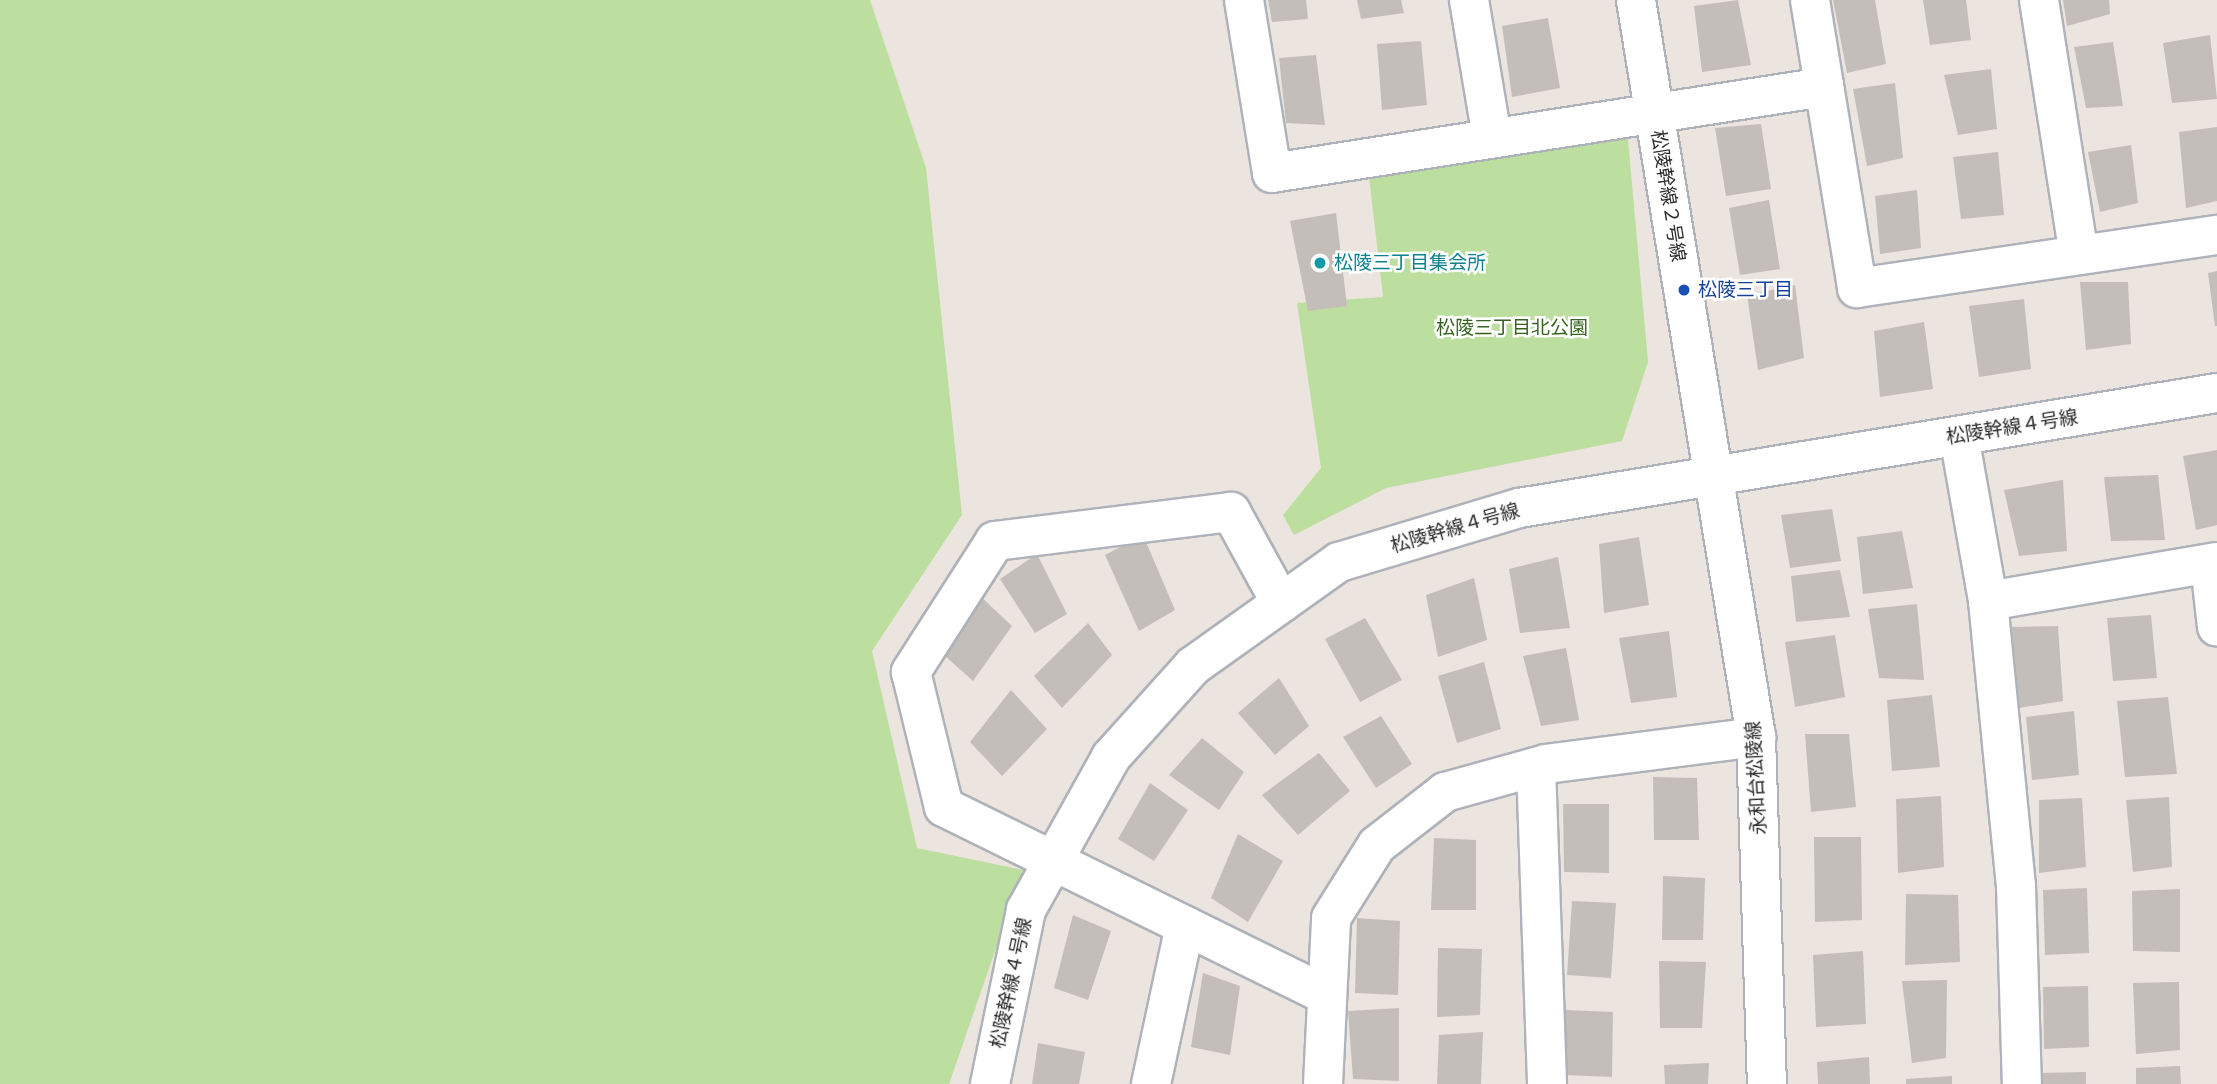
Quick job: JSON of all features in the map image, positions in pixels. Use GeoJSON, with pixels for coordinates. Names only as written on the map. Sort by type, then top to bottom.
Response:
{"type":"FeatureCollection","features":[{"type":"Feature","properties":{"kind":"street"},"geometry":{"type":"LineString","coordinates":[[1244,0],[1272,173],[1824,87]]}},
{"type":"Feature","properties":{"kind":"street"},"geometry":{"type":"LineString","coordinates":[[1469,0],[1492,138]]}},
{"type":"Feature","properties":{"kind":"street","name":"松陵幹線２号線"},"geometry":{"type":"LineString","coordinates":[[1636,0],[1714,476]]}},
{"type":"Feature","properties":{"kind":"street"},"geometry":{"type":"LineString","coordinates":[[1810,0],[1857,288],[2217,235]]}},
{"type":"Feature","properties":{"kind":"street"},"geometry":{"type":"LineString","coordinates":[[2039,0],[2079,255]]}},
{"type":"Feature","properties":{"kind":"street","name":"松陵幹線４号線"},"geometry":{"type":"LineString","coordinates":[[990,1084],[1026,910],[1111,757],[1193,666],[1339,562],[1519,508],[2217,394]]}},
{"type":"Feature","properties":{"kind":"street"},"geometry":{"type":"LineString","coordinates":[[1959,436],[1989,601],[2016,886],[2022,1084]]}},
{"type":"Feature","properties":{"kind":"street","name":"永和台松陵線"},"geometry":{"type":"LineString","coordinates":[[1714,476],[1756,737],[1767,1084]]}},
{"type":"Feature","properties":{"kind":"street"},"geometry":{"type":"LineString","coordinates":[[1281,603],[1231,512],[995,541],[911,672],[944,807],[1326,995]]}},
{"type":"Feature","properties":{"kind":"street"},"geometry":{"type":"LineString","coordinates":[[1989,601],[2214,563],[2217,627]]}},
{"type":"Feature","properties":{"kind":"street"},"geometry":{"type":"LineString","coordinates":[[1323,1084],[1331,918],[1377,845],[1445,792],[1536,767],[1756,737]]}},
{"type":"Feature","properties":{"kind":"street"},"geometry":{"type":"LineString","coordinates":[[1536,767],[1548,1084]]}},
{"type":"Feature","properties":{"kind":"street"},"geometry":{"type":"LineString","coordinates":[[1151,1084],[1185,926]]}},
{"type":"Feature","properties":{"kind":"green space"},"geometry":{"type":"Polygon","coordinates":[[[0,0],[870,0],[926,168],[962,515],[872,651],[917,848],[1023,870],[949,1084],[0,1084],[0,0]]]}},
{"type":"Feature","properties":{"kind":"green space","name":"松陵三丁目北公園"},"geometry":{"type":"Polygon","coordinates":[[[1626,117],[1648,362],[1622,441],[1386,488],[1294,535],[1283,515],[1321,468],[1297,303],[1383,297],[1367,159],[1626,117]]]}},
{"type":"Feature","properties":{"kind":"building"},"geometry":{"type":"Polygon","coordinates":[[[1268,0],[1306,0],[1308,19],[1272,22],[1268,0]]]}},
{"type":"Feature","properties":{"kind":"building"},"geometry":{"type":"Polygon","coordinates":[[[1357,0],[1401,0],[1404,13],[1361,19],[1357,0]]]}},
{"type":"Feature","properties":{"kind":"building"},"geometry":{"type":"Polygon","coordinates":[[[1738,0],[1751,65],[1702,72],[1694,6],[1738,0]]]}},
{"type":"Feature","properties":{"kind":"building"},"geometry":{"type":"Polygon","coordinates":[[[1833,0],[1875,0],[1886,64],[1847,73],[1833,0]]]}},
{"type":"Feature","properties":{"kind":"building"},"geometry":{"type":"Polygon","coordinates":[[[1923,0],[1966,0],[1971,40],[1930,45],[1923,0]]]}},
{"type":"Feature","properties":{"kind":"building"},"geometry":{"type":"Polygon","coordinates":[[[2063,0],[2109,0],[2110,14],[2067,26],[2063,0]]]}},
{"type":"Feature","properties":{"kind":"building"},"geometry":{"type":"Polygon","coordinates":[[[1548,18],[1560,88],[1512,97],[1502,26],[1548,18]]]}},
{"type":"Feature","properties":{"kind":"building"},"geometry":{"type":"Polygon","coordinates":[[[2210,35],[2217,99],[2172,103],[2163,43],[2210,35]]]}},
{"type":"Feature","properties":{"kind":"building"},"geometry":{"type":"Polygon","coordinates":[[[1421,41],[1427,105],[1382,110],[1377,44],[1421,41]]]}},
{"type":"Feature","properties":{"kind":"building"},"geometry":{"type":"Polygon","coordinates":[[[2113,42],[2123,106],[2086,108],[2074,47],[2113,42]]]}},
{"type":"Feature","properties":{"kind":"building"},"geometry":{"type":"Polygon","coordinates":[[[1316,55],[1325,125],[1286,123],[1279,58],[1316,55]]]}},
{"type":"Feature","properties":{"kind":"building"},"geometry":{"type":"Polygon","coordinates":[[[1991,69],[1997,129],[1958,135],[1944,75],[1991,69]]]}},
{"type":"Feature","properties":{"kind":"building"},"geometry":{"type":"Polygon","coordinates":[[[1895,83],[1903,158],[1867,166],[1853,89],[1895,83]]]}},
{"type":"Feature","properties":{"kind":"building"},"geometry":{"type":"Polygon","coordinates":[[[1761,124],[1771,189],[1726,196],[1715,128],[1761,124]]]}},
{"type":"Feature","properties":{"kind":"building"},"geometry":{"type":"Polygon","coordinates":[[[2217,127],[2217,201],[2186,208],[2179,132],[2217,127]]]}},
{"type":"Feature","properties":{"kind":"building"},"geometry":{"type":"Polygon","coordinates":[[[2131,145],[2138,203],[2100,212],[2088,152],[2131,145]]]}},
{"type":"Feature","properties":{"kind":"building"},"geometry":{"type":"Polygon","coordinates":[[[1998,152],[2004,215],[1961,219],[1953,157],[1998,152]]]}},
{"type":"Feature","properties":{"kind":"building"},"geometry":{"type":"Polygon","coordinates":[[[1917,190],[1921,248],[1880,254],[1875,196],[1917,190]]]}},
{"type":"Feature","properties":{"kind":"building"},"geometry":{"type":"Polygon","coordinates":[[[1769,200],[1780,269],[1740,275],[1729,208],[1769,200]]]}},
{"type":"Feature","properties":{"kind":"building","name":"松陵三丁目集会所"},"geometry":{"type":"Polygon","coordinates":[[[1336,213],[1347,306],[1308,311],[1290,221],[1336,213]]]}},
{"type":"Feature","properties":{"kind":"building"},"geometry":{"type":"Polygon","coordinates":[[[2217,271],[2217,326],[2215,326],[2208,273],[2217,271]]]}},
{"type":"Feature","properties":{"kind":"building"},"geometry":{"type":"Polygon","coordinates":[[[2080,282],[2128,282],[2131,344],[2086,350],[2080,282]]]}},
{"type":"Feature","properties":{"kind":"building"},"geometry":{"type":"Polygon","coordinates":[[[1795,285],[1804,358],[1758,370],[1747,295],[1795,285]]]}},
{"type":"Feature","properties":{"kind":"building"},"geometry":{"type":"Polygon","coordinates":[[[2024,299],[2031,369],[1979,377],[1969,306],[2024,299]]]}},
{"type":"Feature","properties":{"kind":"building"},"geometry":{"type":"Polygon","coordinates":[[[1924,322],[1933,389],[1880,397],[1874,331],[1924,322]]]}},
{"type":"Feature","properties":{"kind":"building"},"geometry":{"type":"Polygon","coordinates":[[[2217,450],[2217,525],[2196,530],[2183,456],[2217,450]]]}},
{"type":"Feature","properties":{"kind":"building"},"geometry":{"type":"Polygon","coordinates":[[[2158,475],[2165,540],[2111,541],[2104,477],[2158,475]]]}},
{"type":"Feature","properties":{"kind":"building"},"geometry":{"type":"Polygon","coordinates":[[[2063,480],[2067,551],[2019,556],[2004,490],[2063,480]]]}},
{"type":"Feature","properties":{"kind":"building"},"geometry":{"type":"Polygon","coordinates":[[[1832,509],[1841,561],[1790,568],[1781,515],[1832,509]]]}},
{"type":"Feature","properties":{"kind":"building"},"geometry":{"type":"Polygon","coordinates":[[[1902,531],[1913,588],[1863,594],[1857,537],[1902,531]]]}},
{"type":"Feature","properties":{"kind":"building"},"geometry":{"type":"Polygon","coordinates":[[[1143,535],[1175,610],[1139,631],[1105,555],[1143,535]]]}},
{"type":"Feature","properties":{"kind":"building"},"geometry":{"type":"Polygon","coordinates":[[[1639,537],[1649,605],[1604,613],[1599,544],[1639,537]]]}},
{"type":"Feature","properties":{"kind":"building"},"geometry":{"type":"Polygon","coordinates":[[[1037,554],[1067,614],[1035,633],[1000,579],[1037,554]]]}},
{"type":"Feature","properties":{"kind":"building"},"geometry":{"type":"Polygon","coordinates":[[[1558,557],[1570,628],[1520,633],[1509,569],[1558,557]]]}},
{"type":"Feature","properties":{"kind":"building"},"geometry":{"type":"Polygon","coordinates":[[[1840,570],[1850,617],[1796,622],[1791,576],[1840,570]]]}},
{"type":"Feature","properties":{"kind":"building"},"geometry":{"type":"Polygon","coordinates":[[[1474,578],[1487,640],[1438,657],[1426,595],[1474,578]]]}},
{"type":"Feature","properties":{"kind":"building"},"geometry":{"type":"Polygon","coordinates":[[[978,594],[1012,626],[973,681],[944,655],[978,594]]]}},
{"type":"Feature","properties":{"kind":"building"},"geometry":{"type":"Polygon","coordinates":[[[1917,604],[1924,680],[1879,678],[1868,609],[1917,604]]]}},
{"type":"Feature","properties":{"kind":"building"},"geometry":{"type":"Polygon","coordinates":[[[2151,615],[2157,678],[2113,681],[2107,618],[2151,615]]]}},
{"type":"Feature","properties":{"kind":"building"},"geometry":{"type":"Polygon","coordinates":[[[1365,618],[1402,680],[1360,702],[1325,639],[1365,618]]]}},
{"type":"Feature","properties":{"kind":"building"},"geometry":{"type":"Polygon","coordinates":[[[1088,623],[1112,655],[1062,708],[1034,676],[1088,623]]]}},
{"type":"Feature","properties":{"kind":"building"},"geometry":{"type":"Polygon","coordinates":[[[2058,626],[2063,701],[2019,708],[2012,627],[2058,626]]]}},
{"type":"Feature","properties":{"kind":"building"},"geometry":{"type":"Polygon","coordinates":[[[1669,631],[1677,697],[1631,703],[1619,638],[1669,631]]]}},
{"type":"Feature","properties":{"kind":"building"},"geometry":{"type":"Polygon","coordinates":[[[1835,635],[1845,697],[1795,707],[1785,642],[1835,635]]]}},
{"type":"Feature","properties":{"kind":"building"},"geometry":{"type":"Polygon","coordinates":[[[1566,648],[1579,720],[1541,726],[1523,656],[1566,648]]]}},
{"type":"Feature","properties":{"kind":"building"},"geometry":{"type":"Polygon","coordinates":[[[1484,662],[1501,729],[1457,743],[1438,676],[1484,662]]]}},
{"type":"Feature","properties":{"kind":"building"},"geometry":{"type":"Polygon","coordinates":[[[1279,678],[1309,726],[1275,755],[1238,713],[1279,678]]]}},
{"type":"Feature","properties":{"kind":"building"},"geometry":{"type":"Polygon","coordinates":[[[1011,690],[1047,729],[1002,776],[970,742],[1011,690]]]}},
{"type":"Feature","properties":{"kind":"building"},"geometry":{"type":"Polygon","coordinates":[[[1932,695],[1940,767],[1892,771],[1887,700],[1932,695]]]}},
{"type":"Feature","properties":{"kind":"building"},"geometry":{"type":"Polygon","coordinates":[[[2168,697],[2177,774],[2125,777],[2117,701],[2168,697]]]}},
{"type":"Feature","properties":{"kind":"building"},"geometry":{"type":"Polygon","coordinates":[[[2074,711],[2079,775],[2032,780],[2026,717],[2074,711]]]}},
{"type":"Feature","properties":{"kind":"building"},"geometry":{"type":"Polygon","coordinates":[[[1381,716],[1412,764],[1376,788],[1343,737],[1381,716]]]}},
{"type":"Feature","properties":{"kind":"building"},"geometry":{"type":"Polygon","coordinates":[[[1805,734],[1849,734],[1856,807],[1811,812],[1805,734]]]}},
{"type":"Feature","properties":{"kind":"building"},"geometry":{"type":"Polygon","coordinates":[[[1202,738],[1244,772],[1219,810],[1169,775],[1202,738]]]}},
{"type":"Feature","properties":{"kind":"building"},"geometry":{"type":"Polygon","coordinates":[[[1319,753],[1350,791],[1298,835],[1262,795],[1319,753]]]}},
{"type":"Feature","properties":{"kind":"building"},"geometry":{"type":"Polygon","coordinates":[[[1653,777],[1697,778],[1699,840],[1654,840],[1653,777]]]}},
{"type":"Feature","properties":{"kind":"building"},"geometry":{"type":"Polygon","coordinates":[[[1150,783],[1188,810],[1154,861],[1118,839],[1150,783]]]}},
{"type":"Feature","properties":{"kind":"building"},"geometry":{"type":"Polygon","coordinates":[[[1941,796],[1944,867],[1898,873],[1896,799],[1941,796]]]}},
{"type":"Feature","properties":{"kind":"building"},"geometry":{"type":"Polygon","coordinates":[[[2169,797],[2172,867],[2133,872],[2126,800],[2169,797]]]}},
{"type":"Feature","properties":{"kind":"building"},"geometry":{"type":"Polygon","coordinates":[[[2082,798],[2086,867],[2039,873],[2039,800],[2082,798]]]}},
{"type":"Feature","properties":{"kind":"building"},"geometry":{"type":"Polygon","coordinates":[[[1563,804],[1609,804],[1609,873],[1564,872],[1563,804]]]}},
{"type":"Feature","properties":{"kind":"building"},"geometry":{"type":"Polygon","coordinates":[[[1238,834],[1283,861],[1248,922],[1211,898],[1238,834]]]}},
{"type":"Feature","properties":{"kind":"building"},"geometry":{"type":"Polygon","coordinates":[[[1814,837],[1861,837],[1862,920],[1815,922],[1814,837]]]}},
{"type":"Feature","properties":{"kind":"building"},"geometry":{"type":"Polygon","coordinates":[[[1434,838],[1476,840],[1476,910],[1431,910],[1434,838]]]}},
{"type":"Feature","properties":{"kind":"building"},"geometry":{"type":"Polygon","coordinates":[[[1663,876],[1705,878],[1703,940],[1662,940],[1663,876]]]}},
{"type":"Feature","properties":{"kind":"building"},"geometry":{"type":"Polygon","coordinates":[[[2087,888],[2089,953],[2045,955],[2043,890],[2087,888]]]}},
{"type":"Feature","properties":{"kind":"building"},"geometry":{"type":"Polygon","coordinates":[[[2180,889],[2180,952],[2133,951],[2132,891],[2180,889]]]}},
{"type":"Feature","properties":{"kind":"building"},"geometry":{"type":"Polygon","coordinates":[[[1906,894],[1958,895],[1960,962],[1905,965],[1906,894]]]}},
{"type":"Feature","properties":{"kind":"building"},"geometry":{"type":"Polygon","coordinates":[[[1572,901],[1616,903],[1611,978],[1567,975],[1572,901]]]}},
{"type":"Feature","properties":{"kind":"building"},"geometry":{"type":"Polygon","coordinates":[[[1073,915],[1111,931],[1088,1000],[1054,988],[1073,915]]]}},
{"type":"Feature","properties":{"kind":"building"},"geometry":{"type":"Polygon","coordinates":[[[1357,918],[1400,921],[1398,995],[1355,993],[1357,918]]]}},
{"type":"Feature","properties":{"kind":"building"},"geometry":{"type":"Polygon","coordinates":[[[1438,948],[1482,949],[1480,1015],[1437,1017],[1438,948]]]}},
{"type":"Feature","properties":{"kind":"building"},"geometry":{"type":"Polygon","coordinates":[[[1863,951],[1866,1024],[1816,1027],[1813,955],[1863,951]]]}},
{"type":"Feature","properties":{"kind":"building"},"geometry":{"type":"Polygon","coordinates":[[[1659,961],[1706,962],[1702,1028],[1660,1028],[1659,961]]]}},
{"type":"Feature","properties":{"kind":"building"},"geometry":{"type":"Polygon","coordinates":[[[1203,973],[1240,986],[1230,1055],[1191,1047],[1203,973]]]}},
{"type":"Feature","properties":{"kind":"building"},"geometry":{"type":"Polygon","coordinates":[[[1947,980],[1946,1058],[1912,1063],[1902,981],[1947,980]]]}},
{"type":"Feature","properties":{"kind":"building"},"geometry":{"type":"Polygon","coordinates":[[[2179,982],[2180,1050],[2136,1054],[2133,983],[2179,982]]]}},
{"type":"Feature","properties":{"kind":"building"},"geometry":{"type":"Polygon","coordinates":[[[2088,986],[2089,1047],[2044,1049],[2043,987],[2088,986]]]}},
{"type":"Feature","properties":{"kind":"building"},"geometry":{"type":"Polygon","coordinates":[[[1399,1008],[1399,1081],[1353,1079],[1348,1011],[1399,1008]]]}},
{"type":"Feature","properties":{"kind":"building"},"geometry":{"type":"Polygon","coordinates":[[[1566,1010],[1613,1012],[1612,1077],[1566,1075],[1566,1010]]]}},
{"type":"Feature","properties":{"kind":"building"},"geometry":{"type":"Polygon","coordinates":[[[1483,1032],[1481,1084],[1437,1084],[1439,1035],[1483,1032]]]}},
{"type":"Feature","properties":{"kind":"building"},"geometry":{"type":"Polygon","coordinates":[[[1038,1043],[1085,1052],[1079,1084],[1032,1084],[1038,1043]]]}},
{"type":"Feature","properties":{"kind":"building"},"geometry":{"type":"Polygon","coordinates":[[[1869,1057],[1870,1084],[1818,1084],[1817,1062],[1869,1057]]]}},
{"type":"Feature","properties":{"kind":"building"},"geometry":{"type":"Polygon","coordinates":[[[1709,1063],[1708,1084],[1665,1084],[1664,1065],[1709,1063]]]}},
{"type":"Feature","properties":{"kind":"building"},"geometry":{"type":"Polygon","coordinates":[[[2180,1066],[2181,1084],[2136,1084],[2136,1068],[2180,1066]]]}},
{"type":"Feature","properties":{"kind":"building"},"geometry":{"type":"Polygon","coordinates":[[[2086,1072],[2086,1084],[2039,1084],[2038,1073],[2086,1072]]]}},
{"type":"Feature","properties":{"kind":"building"},"geometry":{"type":"Polygon","coordinates":[[[1952,1076],[1952,1084],[1906,1084],[1906,1079],[1952,1076]]]}},
{"type":"Feature","properties":{"kind":"place","name":"松陵三丁目集会所"},"geometry":{"type":"Point","coordinates":[1320,263]}},
{"type":"Feature","properties":{"kind":"place","name":"松陵三丁目"},"geometry":{"type":"Point","coordinates":[1684,290]}}]}
